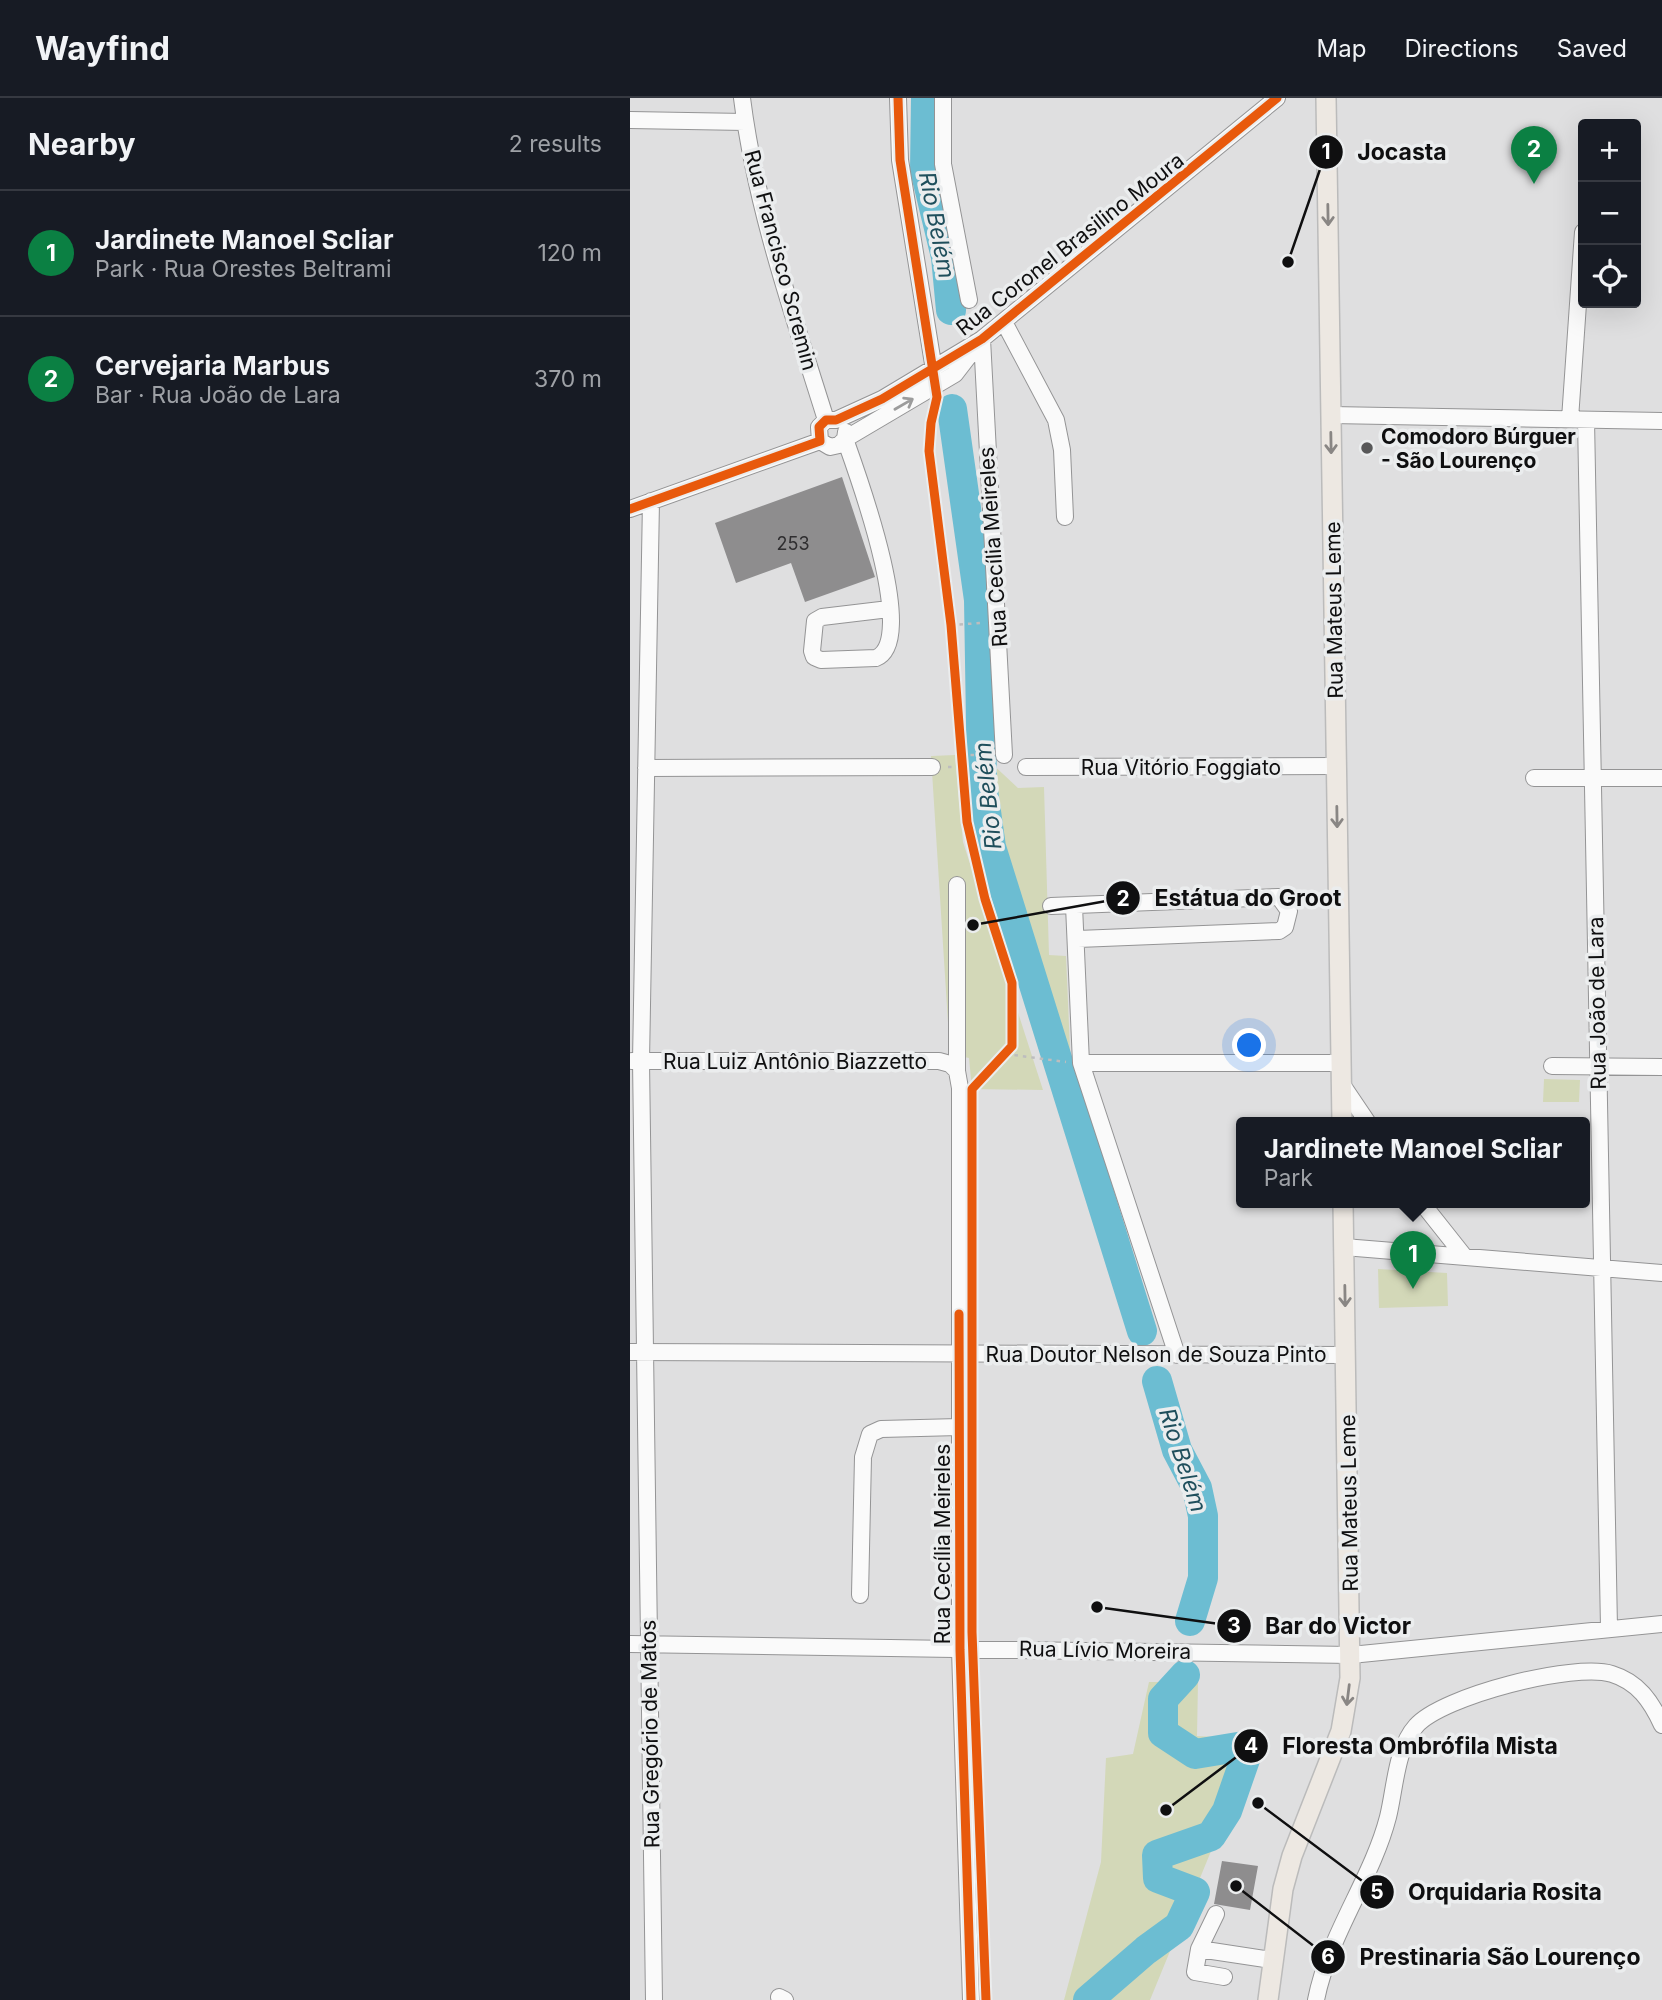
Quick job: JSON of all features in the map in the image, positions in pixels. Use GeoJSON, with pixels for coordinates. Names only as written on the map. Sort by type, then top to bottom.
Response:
{"type":"FeatureCollection","features":[{"type":"Feature","properties":{"kind":"main road","name":"Rua Mateus Leme"},"geometry":{"type":"LineString","coordinates":[[1326,98],[1342,1117]]}},
{"type":"Feature","properties":{"kind":"main road","name":"Rua Mateus Leme"},"geometry":{"type":"LineString","coordinates":[[1268,2000],[1279,1911],[1292,1856],[1342,1731],[1351,1654],[1343,1208]]}},
{"type":"Feature","properties":{"kind":"street","name":"Rua Francisco Scremin"},"geometry":{"type":"LineString","coordinates":[[743,98],[754,173],[777,262],[831,420],[844,425],[833,442],[869,508],[883,556],[889,609],[889,648],[884,655],[876,658],[821,660],[814,657],[812,651],[815,621],[822,617],[889,609]]}},
{"type":"Feature","properties":{"kind":"street"},"geometry":{"type":"LineString","coordinates":[[898,98],[900,160],[934,370]]}},
{"type":"Feature","properties":{"kind":"street"},"geometry":{"type":"LineString","coordinates":[[943,98],[943,163],[969,300]]}},
{"type":"Feature","properties":{"kind":"street","name":"Rua Coronel Brasilino Moura"},"geometry":{"type":"LineString","coordinates":[[831,420],[934,370],[982,339],[1277,98]]}},
{"type":"Feature","properties":{"kind":"street"},"geometry":{"type":"LineString","coordinates":[[630,120],[746,122]]}},
{"type":"Feature","properties":{"kind":"street","name":"Rua João de Lara"},"geometry":{"type":"LineString","coordinates":[[1583,245],[1578,419],[1593,778],[1609,1628]]}},
{"type":"Feature","properties":{"kind":"street"},"geometry":{"type":"LineString","coordinates":[[1004,322],[1056,420],[1062,450],[1065,517]]}},
{"type":"Feature","properties":{"kind":"street","name":"Rua Coronel Brasilino Moura"},"geometry":{"type":"LineString","coordinates":[[630,509],[833,442],[954,374],[982,339]]}},
{"type":"Feature","properties":{"kind":"street","name":"Rua Cecília Meireles"},"geometry":{"type":"LineString","coordinates":[[982,339],[997,755]]}},
{"type":"Feature","properties":{"kind":"street"},"geometry":{"type":"LineString","coordinates":[[1331,415],[1662,421]]}},
{"type":"Feature","properties":{"kind":"street"},"geometry":{"type":"LineString","coordinates":[[831,420],[819,427],[833,442]]}},
{"type":"Feature","properties":{"kind":"street","name":"Rua Gregório de Matos"},"geometry":{"type":"LineString","coordinates":[[651,501],[646,768],[635,1061],[637,1352],[649,1644],[654,2000]]}},
{"type":"Feature","properties":{"kind":"street","name":"Rua Vitório Foggiato"},"geometry":{"type":"LineString","coordinates":[[1026,767],[1336,766]]}},
{"type":"Feature","properties":{"kind":"street"},"geometry":{"type":"LineString","coordinates":[[646,768],[932,767]]}},
{"type":"Feature","properties":{"kind":"street"},"geometry":{"type":"LineString","coordinates":[[1534,778],[1662,778]]}},
{"type":"Feature","properties":{"kind":"street","name":"Rua Cecília Meireles"},"geometry":{"type":"LineString","coordinates":[[957,885],[957,1071],[960,1088],[960,1650],[971,2000]]}},
{"type":"Feature","properties":{"kind":"street"},"geometry":{"type":"LineString","coordinates":[[1051,906],[1279,897],[1289,911],[1285,928],[1279,931],[1077,939]]}},
{"type":"Feature","properties":{"kind":"street"},"geometry":{"type":"LineString","coordinates":[[1074,906],[1081,1063],[1177,1355]]}},
{"type":"Feature","properties":{"kind":"street","name":"Rua Luiz Antônio Biazzetto"},"geometry":{"type":"LineString","coordinates":[[635,1061],[939,1061],[950,1064],[957,1071]]}},
{"type":"Feature","properties":{"kind":"street"},"geometry":{"type":"LineString","coordinates":[[1081,1063],[1342,1073],[1365,1117]]}},
{"type":"Feature","properties":{"kind":"street"},"geometry":{"type":"LineString","coordinates":[[1552,1066],[1662,1067]]}},
{"type":"Feature","properties":{"kind":"street"},"geometry":{"type":"LineString","coordinates":[[1426,1208],[1464,1256]]}},
{"type":"Feature","properties":{"kind":"street"},"geometry":{"type":"LineString","coordinates":[[1344,1247],[1662,1273]]}},
{"type":"Feature","properties":{"kind":"street","name":"Rua Doutor Nelson de Souza Pinto"},"geometry":{"type":"LineString","coordinates":[[637,1352],[1346,1355]]}},
{"type":"Feature","properties":{"kind":"street"},"geometry":{"type":"LineString","coordinates":[[860,1595],[864,1444],[870,1434],[881,1429],[959,1427]]}},
{"type":"Feature","properties":{"kind":"street","name":"Rua Lívio Moreira"},"geometry":{"type":"LineString","coordinates":[[630,1643],[1351,1654],[1662,1625]]}},
{"type":"Feature","properties":{"kind":"street"},"geometry":{"type":"LineString","coordinates":[[1316,2000],[1326,1959],[1387,1821],[1403,1751],[1415,1726],[1437,1710],[1474,1694],[1543,1675],[1609,1673],[1630,1681],[1644,1694],[1662,1726]]}},
{"type":"Feature","properties":{"kind":"street"},"geometry":{"type":"LineString","coordinates":[[1216,1914],[1199,1950],[1195,1972],[1224,1977]]}},
{"type":"Feature","properties":{"kind":"street"},"geometry":{"type":"LineString","coordinates":[[1199,1950],[1272,1960]]}},
{"type":"Feature","properties":{"kind":"path"},"geometry":{"type":"LineString","coordinates":[[950,612],[952,638]]}},
{"type":"Feature","properties":{"kind":"path"},"geometry":{"type":"LineString","coordinates":[[951,625],[969,624]]}},
{"type":"Feature","properties":{"kind":"path"},"geometry":{"type":"LineString","coordinates":[[961,742],[963,781]]}},
{"type":"Feature","properties":{"kind":"path"},"geometry":{"type":"LineString","coordinates":[[962,755],[997,755]]}},
{"type":"Feature","properties":{"kind":"path"},"geometry":{"type":"LineString","coordinates":[[999,1062],[1009,1050],[1062,1061]]}},
{"type":"Feature","properties":{"kind":"green space"},"geometry":{"type":"Polygon","coordinates":[[[955,755],[963,842],[1043,1090],[972,1089],[969,1058],[950,1054],[931,756],[955,755]]]}},
{"type":"Feature","properties":{"kind":"green space"},"geometry":{"type":"Polygon","coordinates":[[[988,760],[1018,788],[1044,787],[1049,955],[1066,956],[1071,1072],[1010,873],[988,760]]]}},
{"type":"Feature","properties":{"kind":"green space"},"geometry":{"type":"Polygon","coordinates":[[[1544,1079],[1580,1080],[1579,1102],[1543,1102],[1544,1079]]]}},
{"type":"Feature","properties":{"kind":"green space"},"geometry":{"type":"Polygon","coordinates":[[[1378,1269],[1447,1273],[1448,1306],[1379,1308],[1378,1269]]]}},
{"type":"Feature","properties":{"kind":"green space"},"geometry":{"type":"Polygon","coordinates":[[[1149,1682],[1198,1682],[1197,1736],[1257,1739],[1150,2000],[1064,2000],[1101,1862],[1106,1758],[1133,1754],[1149,1682]]]}},
{"type":"Feature","properties":{"kind":"building"},"geometry":{"type":"Polygon","coordinates":[[[842,477],[875,577],[805,602],[791,563],[736,583],[715,523],[842,477]]]}},
{"type":"Feature","properties":{"kind":"building"},"geometry":{"type":"Polygon","coordinates":[[[1222,1861],[1258,1866],[1250,1910],[1214,1904],[1222,1861]]]}},
{"type":"Feature","properties":{"kind":"waterway","name":"Rio Belém"},"geometry":{"type":"LineString","coordinates":[[926,98],[925,170],[946,257],[951,310]]}},
{"type":"Feature","properties":{"kind":"waterway","name":"Rio Belém"},"geometry":{"type":"LineString","coordinates":[[952,409],[979,600],[982,783],[991,847],[1142,1331]]}},
{"type":"Feature","properties":{"kind":"waterway","name":"Rio Belém"},"geometry":{"type":"LineString","coordinates":[[1157,1381],[1177,1450],[1197,1488],[1203,1516],[1203,1578],[1190,1621]]}},
{"type":"Feature","properties":{"kind":"waterway","name":"Rio Belém"},"geometry":{"type":"LineString","coordinates":[[1088,2000],[1146,1950],[1179,1926],[1195,1892],[1158,1878],[1157,1855],[1211,1836],[1227,1811],[1250,1745],[1195,1754],[1163,1733],[1163,1699],[1185,1675]]}},
{"type":"Feature","properties":{"kind":"cycle path"},"geometry":{"type":"LineString","coordinates":[[898,98],[900,160],[937,397],[931,423],[929,451],[951,625],[967,822],[985,899],[1012,983],[1012,1046],[972,1089],[972,1632],[986,2000]]}},
{"type":"Feature","properties":{"kind":"cycle path"},"geometry":{"type":"LineString","coordinates":[[630,509],[820,441],[819,427],[826,420],[836,420],[882,399],[982,339],[1277,98]]}},
{"type":"Feature","properties":{"kind":"cycle path"},"geometry":{"type":"LineString","coordinates":[[959,1314],[960,1650],[971,2000]]}},
{"type":"Feature","properties":{"kind":"place","name":"Cervejaria Marbus"},"geometry":{"type":"Point","coordinates":[1534,184]}},
{"type":"Feature","properties":{"kind":"place","name":"Jocasta"},"geometry":{"type":"Point","coordinates":[1288,262]}},
{"type":"Feature","properties":{"kind":"place","name":"Comodoro Búrguer - São Lourenço"},"geometry":{"type":"Point","coordinates":[1367,448]}},
{"type":"Feature","properties":{"kind":"place","name":"Estátua do Groot"},"geometry":{"type":"Point","coordinates":[973,925]}},
{"type":"Feature","properties":{"kind":"place","name":"Jardinete Manoel Scliar"},"geometry":{"type":"Point","coordinates":[1413,1289]}},
{"type":"Feature","properties":{"kind":"place","name":"Bar do Victor"},"geometry":{"type":"Point","coordinates":[1097,1607]}},
{"type":"Feature","properties":{"kind":"place","name":"Orquidaria Rosita"},"geometry":{"type":"Point","coordinates":[1258,1803]}},
{"type":"Feature","properties":{"kind":"place","name":"Floresta Ombrófila Mista"},"geometry":{"type":"Point","coordinates":[1166,1810]}},
{"type":"Feature","properties":{"kind":"place","name":"Prestinaria São Lourenço"},"geometry":{"type":"Point","coordinates":[1236,1886]}}]}
